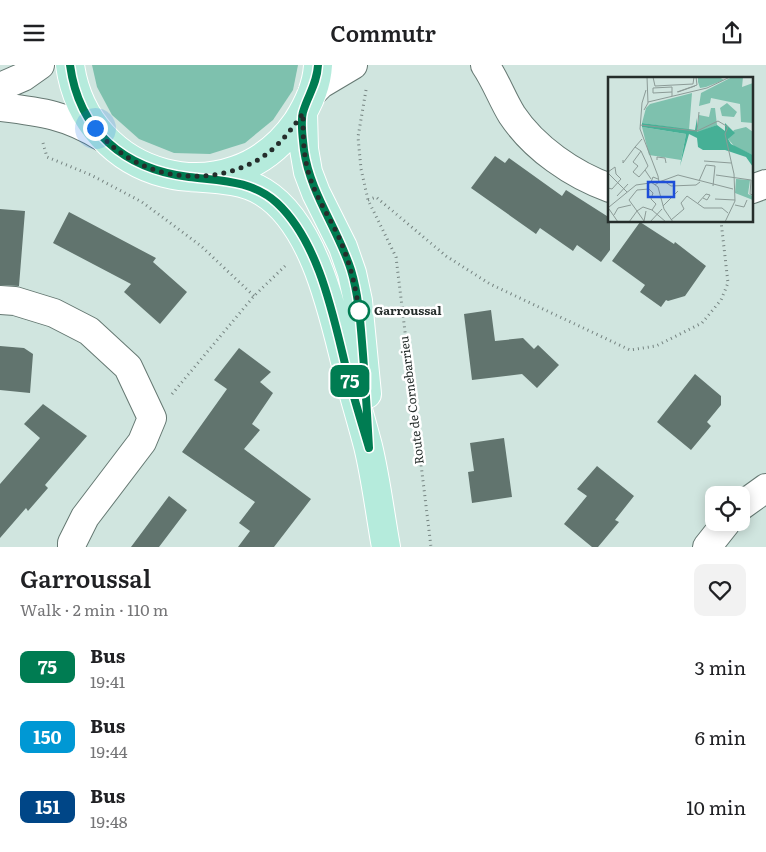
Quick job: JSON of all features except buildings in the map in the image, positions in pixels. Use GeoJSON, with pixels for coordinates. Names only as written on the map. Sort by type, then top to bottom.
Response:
{"type":"FeatureCollection","features":[{"type":"Feature","properties":{"kind":"main road"},"geometry":{"type":"LineString","coordinates":[[70,65],[76,92],[87,117],[104,138],[122,154],[143,166],[166,174],[246,184],[263,192],[283,209],[299,229],[323,282],[369,448],[386,547]]}},
{"type":"Feature","properties":{"kind":"main road"},"geometry":{"type":"LineString","coordinates":[[318,65],[307,103],[304,149],[308,172],[316,193],[343,247],[352,273],[358,301],[369,448]]}},
{"type":"Feature","properties":{"kind":"main road"},"geometry":{"type":"LineString","coordinates":[[190,177],[213,176],[235,170],[256,161],[274,148],[290,132],[307,103]]}},
{"type":"Feature","properties":{"kind":"street"},"geometry":{"type":"LineString","coordinates":[[0,87],[23,77],[40,65]]}},
{"type":"Feature","properties":{"kind":"street"},"geometry":{"type":"LineString","coordinates":[[485,65],[512,114],[533,140],[581,175],[608,187]]}},
{"type":"Feature","properties":{"kind":"street"},"geometry":{"type":"LineString","coordinates":[[307,103],[321,83],[360,75]]}},
{"type":"Feature","properties":{"kind":"street"},"geometry":{"type":"LineString","coordinates":[[0,107],[66,118],[104,138]]}},
{"type":"Feature","properties":{"kind":"street"},"geometry":{"type":"LineString","coordinates":[[0,300],[15,301],[54,313],[89,331],[128,367],[152,418],[142,442],[85,517],[72,543],[72,547]]}},
{"type":"Feature","properties":{"kind":"street"},"geometry":{"type":"LineString","coordinates":[[750,499],[766,487]]}},
{"type":"Feature","properties":{"kind":"street"},"geometry":{"type":"LineString","coordinates":[[707,547],[720,531]]}},
{"type":"Feature","properties":{"kind":"path","name":"Route de Cornebarrieu"},"geometry":{"type":"LineString","coordinates":[[360,75],[358,137],[362,169],[368,200],[396,257],[431,547]]}},
{"type":"Feature","properties":{"kind":"path"},"geometry":{"type":"LineString","coordinates":[[41,139],[47,157],[91,175],[142,202],[201,246],[254,296]]}},
{"type":"Feature","properties":{"kind":"path"},"geometry":{"type":"LineString","coordinates":[[368,200],[376,197],[446,256],[490,284],[630,351],[656,346],[702,323],[721,300],[728,283],[721,223]]}},
{"type":"Feature","properties":{"kind":"path"},"geometry":{"type":"LineString","coordinates":[[152,418],[254,296],[289,261]]}},
{"type":"Feature","properties":{"kind":"green space"},"geometry":{"type":"Polygon","coordinates":[[[92,65],[298,65],[293,90],[273,120],[245,143],[210,154],[174,153],[139,139],[112,115],[97,87],[92,65]]]}},
{"type":"Feature","properties":{"kind":"bus line","name":"75"},"geometry":{"type":"LineString","coordinates":[[70,65],[76,92],[87,117],[104,138],[122,154],[143,166],[166,174],[246,184],[263,192],[290,216],[299,229],[323,282],[369,448],[358,301],[352,273],[343,247],[316,193],[308,172],[304,149],[303,113],[312,93],[318,65]]}},
{"type":"Feature","properties":{"kind":"place","name":"Garroussal"},"geometry":{"type":"Point","coordinates":[359,311]}},
{"type":"Feature","properties":{"kind":"route"},"geometry":{"type":"LineString","coordinates":[[95,128],[122,154],[143,166],[166,174],[190,177],[213,176],[235,170],[256,161],[274,148],[290,132],[303,113],[304,149],[308,172],[316,193],[343,247],[352,273],[360,318],[359,311]]}}]}
